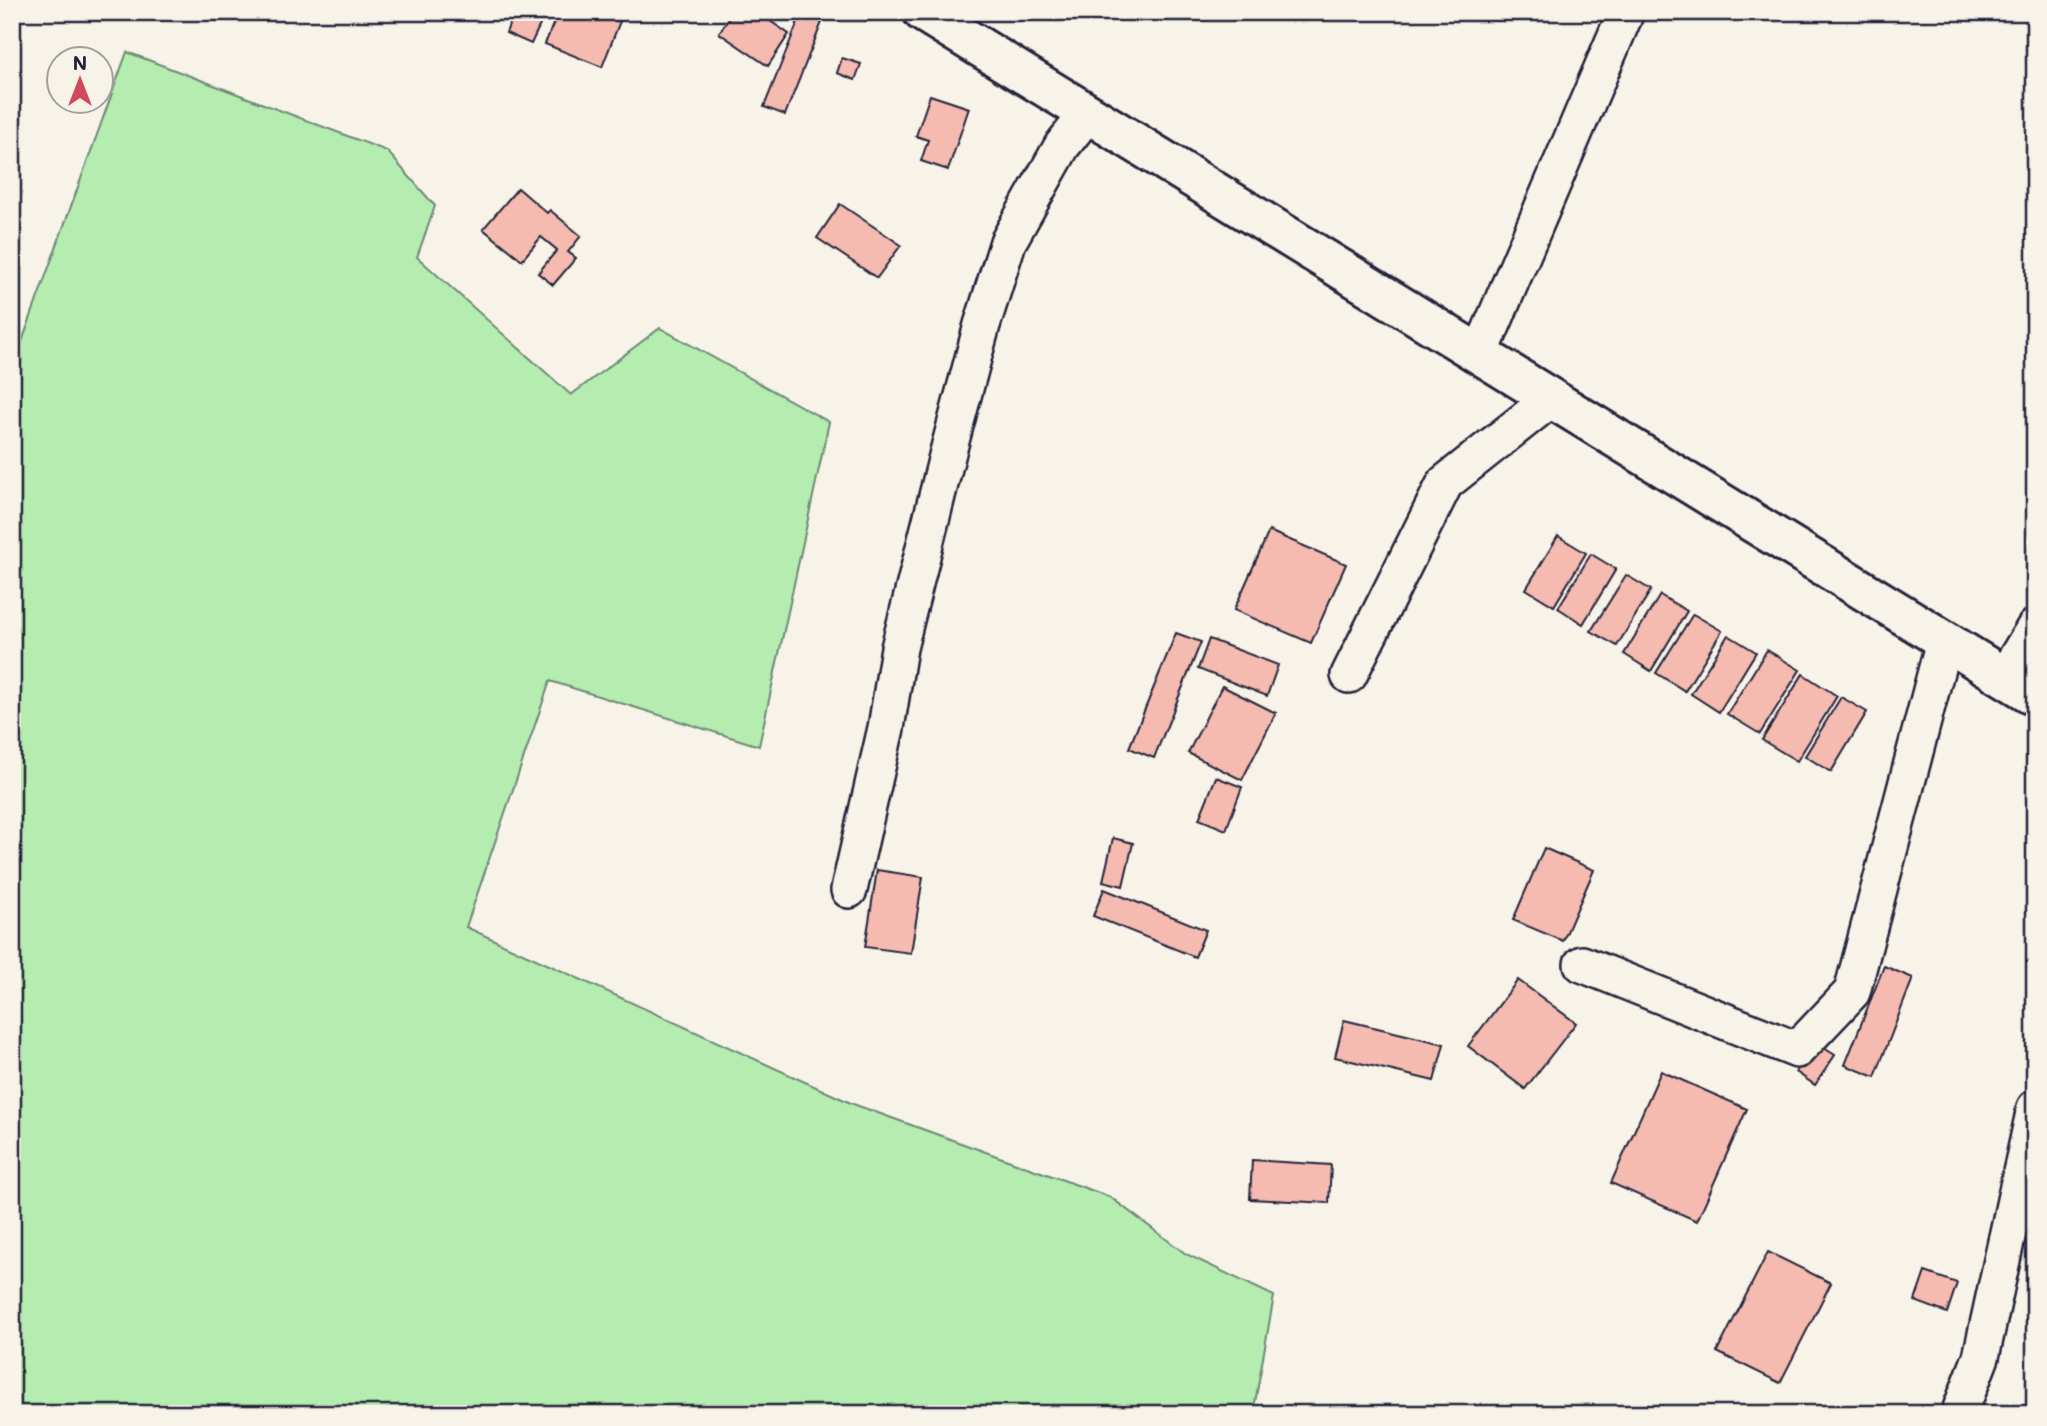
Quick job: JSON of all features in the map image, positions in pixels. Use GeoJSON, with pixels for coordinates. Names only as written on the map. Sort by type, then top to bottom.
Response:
{"type":"FeatureCollection","features":[{"type":"Feature","properties":{"kind":"main road"},"geometry":{"type":"LineString","coordinates":[[923,12],[2020,687]]}},
{"type":"Feature","properties":{"kind":"street"},"geometry":{"type":"LineString","coordinates":[[1480,354],[1626,12]]}},
{"type":"Feature","properties":{"kind":"street"},"geometry":{"type":"LineString","coordinates":[[849,890],[886,728],[899,648],[951,440],[1004,254],[1008,242],[1062,146],[1088,113]]}},
{"type":"Feature","properties":{"kind":"street"},"geometry":{"type":"LineString","coordinates":[[1349,675],[1445,483],[1552,398]]}},
{"type":"Feature","properties":{"kind":"street"},"geometry":{"type":"LineString","coordinates":[[2020,687],[2035,627]]}},
{"type":"Feature","properties":{"kind":"street"},"geometry":{"type":"LineString","coordinates":[[1582,964],[1797,1050],[1852,992],[1944,641]]}},
{"type":"Feature","properties":{"kind":"street"},"geometry":{"type":"LineString","coordinates":[[1959,1414],[1980,1357],[2035,1108]]}},
{"type":"Feature","properties":{"kind":"green space"},"geometry":{"type":"Polygon","coordinates":[[[127,52],[387,151],[435,206],[417,257],[571,395],[660,328],[829,422],[759,746],[550,681],[466,927],[853,1104],[1110,1197],[1186,1254],[1274,1296],[1253,1414],[12,1414],[12,369],[104,116],[116,116],[116,82],[127,52]]]}},
{"type":"Feature","properties":{"kind":"building"},"geometry":{"type":"Polygon","coordinates":[[[514,12],[546,12],[531,44],[506,33],[514,12]]]}},
{"type":"Feature","properties":{"kind":"building"},"geometry":{"type":"Polygon","coordinates":[[[558,12],[611,12],[610,17],[620,21],[602,67],[545,44],[558,12]]]}},
{"type":"Feature","properties":{"kind":"building"},"geometry":{"type":"Polygon","coordinates":[[[733,12],[757,12],[789,34],[768,66],[719,33],[733,12]]]}},
{"type":"Feature","properties":{"kind":"building"},"geometry":{"type":"Polygon","coordinates":[[[801,14],[822,22],[785,115],[764,107],[801,14]]]}},
{"type":"Feature","properties":{"kind":"building"},"geometry":{"type":"Polygon","coordinates":[[[842,58],[861,64],[855,80],[837,73],[842,58]]]}},
{"type":"Feature","properties":{"kind":"building"},"geometry":{"type":"Polygon","coordinates":[[[930,95],[969,108],[948,170],[921,161],[928,140],[916,136],[930,95]]]}},
{"type":"Feature","properties":{"kind":"building"},"geometry":{"type":"Polygon","coordinates":[[[518,188],[547,213],[550,210],[581,236],[568,252],[576,258],[553,285],[538,273],[557,250],[541,237],[522,260],[483,229],[518,188]]]}},
{"type":"Feature","properties":{"kind":"building"},"geometry":{"type":"Polygon","coordinates":[[[840,204],[901,245],[877,278],[817,238],[840,204]]]}},
{"type":"Feature","properties":{"kind":"building"},"geometry":{"type":"Polygon","coordinates":[[[1269,531],[1346,564],[1311,643],[1234,610],[1269,531]]]}},
{"type":"Feature","properties":{"kind":"building"},"geometry":{"type":"Polygon","coordinates":[[[1558,536],[1586,553],[1554,606],[1526,589],[1558,536]]]}},
{"type":"Feature","properties":{"kind":"building"},"geometry":{"type":"Polygon","coordinates":[[[1591,554],[1616,569],[1583,624],[1558,608],[1591,554]]]}},
{"type":"Feature","properties":{"kind":"building"},"geometry":{"type":"Polygon","coordinates":[[[1626,575],[1651,590],[1617,646],[1591,631],[1626,575]]]}},
{"type":"Feature","properties":{"kind":"building"},"geometry":{"type":"Polygon","coordinates":[[[1660,595],[1687,611],[1651,671],[1624,654],[1660,595]]]}},
{"type":"Feature","properties":{"kind":"building"},"geometry":{"type":"Polygon","coordinates":[[[1693,614],[1722,631],[1685,691],[1656,673],[1693,614]]]}},
{"type":"Feature","properties":{"kind":"building"},"geometry":{"type":"Polygon","coordinates":[[[1176,633],[1201,642],[1154,758],[1129,748],[1176,633]]]}},
{"type":"Feature","properties":{"kind":"building"},"geometry":{"type":"Polygon","coordinates":[[[1728,635],[1756,652],[1719,712],[1691,694],[1728,635]]]}},
{"type":"Feature","properties":{"kind":"building"},"geometry":{"type":"Polygon","coordinates":[[[1209,639],[1278,665],[1267,696],[1198,669],[1209,639]]]}},
{"type":"Feature","properties":{"kind":"building"},"geometry":{"type":"Polygon","coordinates":[[[1767,650],[1800,670],[1760,734],[1727,714],[1767,650]]]}},
{"type":"Feature","properties":{"kind":"building"},"geometry":{"type":"Polygon","coordinates":[[[1803,674],[1837,696],[1797,761],[1762,740],[1803,674]]]}},
{"type":"Feature","properties":{"kind":"building"},"geometry":{"type":"Polygon","coordinates":[[[1222,686],[1276,713],[1242,780],[1188,753],[1222,686]]]}},
{"type":"Feature","properties":{"kind":"building"},"geometry":{"type":"Polygon","coordinates":[[[1841,697],[1867,712],[1831,772],[1805,756],[1841,697]]]}},
{"type":"Feature","properties":{"kind":"building"},"geometry":{"type":"Polygon","coordinates":[[[1216,777],[1242,787],[1226,830],[1199,819],[1216,777]]]}},
{"type":"Feature","properties":{"kind":"building"},"geometry":{"type":"Polygon","coordinates":[[[1113,838],[1133,843],[1123,886],[1103,881],[1113,838]]]}},
{"type":"Feature","properties":{"kind":"building"},"geometry":{"type":"Polygon","coordinates":[[[1544,848],[1594,870],[1563,941],[1513,920],[1544,848]]]}},
{"type":"Feature","properties":{"kind":"building"},"geometry":{"type":"Polygon","coordinates":[[[877,870],[923,877],[911,953],[865,947],[877,870]]]}},
{"type":"Feature","properties":{"kind":"building"},"geometry":{"type":"Polygon","coordinates":[[[1104,889],[1206,930],[1195,957],[1093,916],[1104,889]]]}},
{"type":"Feature","properties":{"kind":"building"},"geometry":{"type":"Polygon","coordinates":[[[1884,966],[1913,978],[1875,1077],[1845,1065],[1884,966]]]}},
{"type":"Feature","properties":{"kind":"building"},"geometry":{"type":"Polygon","coordinates":[[[1518,980],[1576,1023],[1525,1089],[1468,1046],[1518,980]]]}},
{"type":"Feature","properties":{"kind":"building"},"geometry":{"type":"Polygon","coordinates":[[[1344,1020],[1444,1044],[1434,1081],[1335,1057],[1344,1020]]]}},
{"type":"Feature","properties":{"kind":"building"},"geometry":{"type":"Polygon","coordinates":[[[1816,1043],[1835,1055],[1815,1085],[1796,1072],[1816,1043]]]}},
{"type":"Feature","properties":{"kind":"building"},"geometry":{"type":"Polygon","coordinates":[[[1661,1071],[1747,1109],[1697,1221],[1611,1183],[1661,1071]]]}},
{"type":"Feature","properties":{"kind":"building"},"geometry":{"type":"Polygon","coordinates":[[[1252,1160],[1331,1165],[1329,1203],[1250,1199],[1252,1160]]]}},
{"type":"Feature","properties":{"kind":"building"},"geometry":{"type":"Polygon","coordinates":[[[1768,1252],[1831,1283],[1780,1383],[1717,1352],[1768,1252]]]}},
{"type":"Feature","properties":{"kind":"building"},"geometry":{"type":"Polygon","coordinates":[[[1925,1272],[1957,1283],[1947,1313],[1915,1301],[1925,1272]]]}}]}
